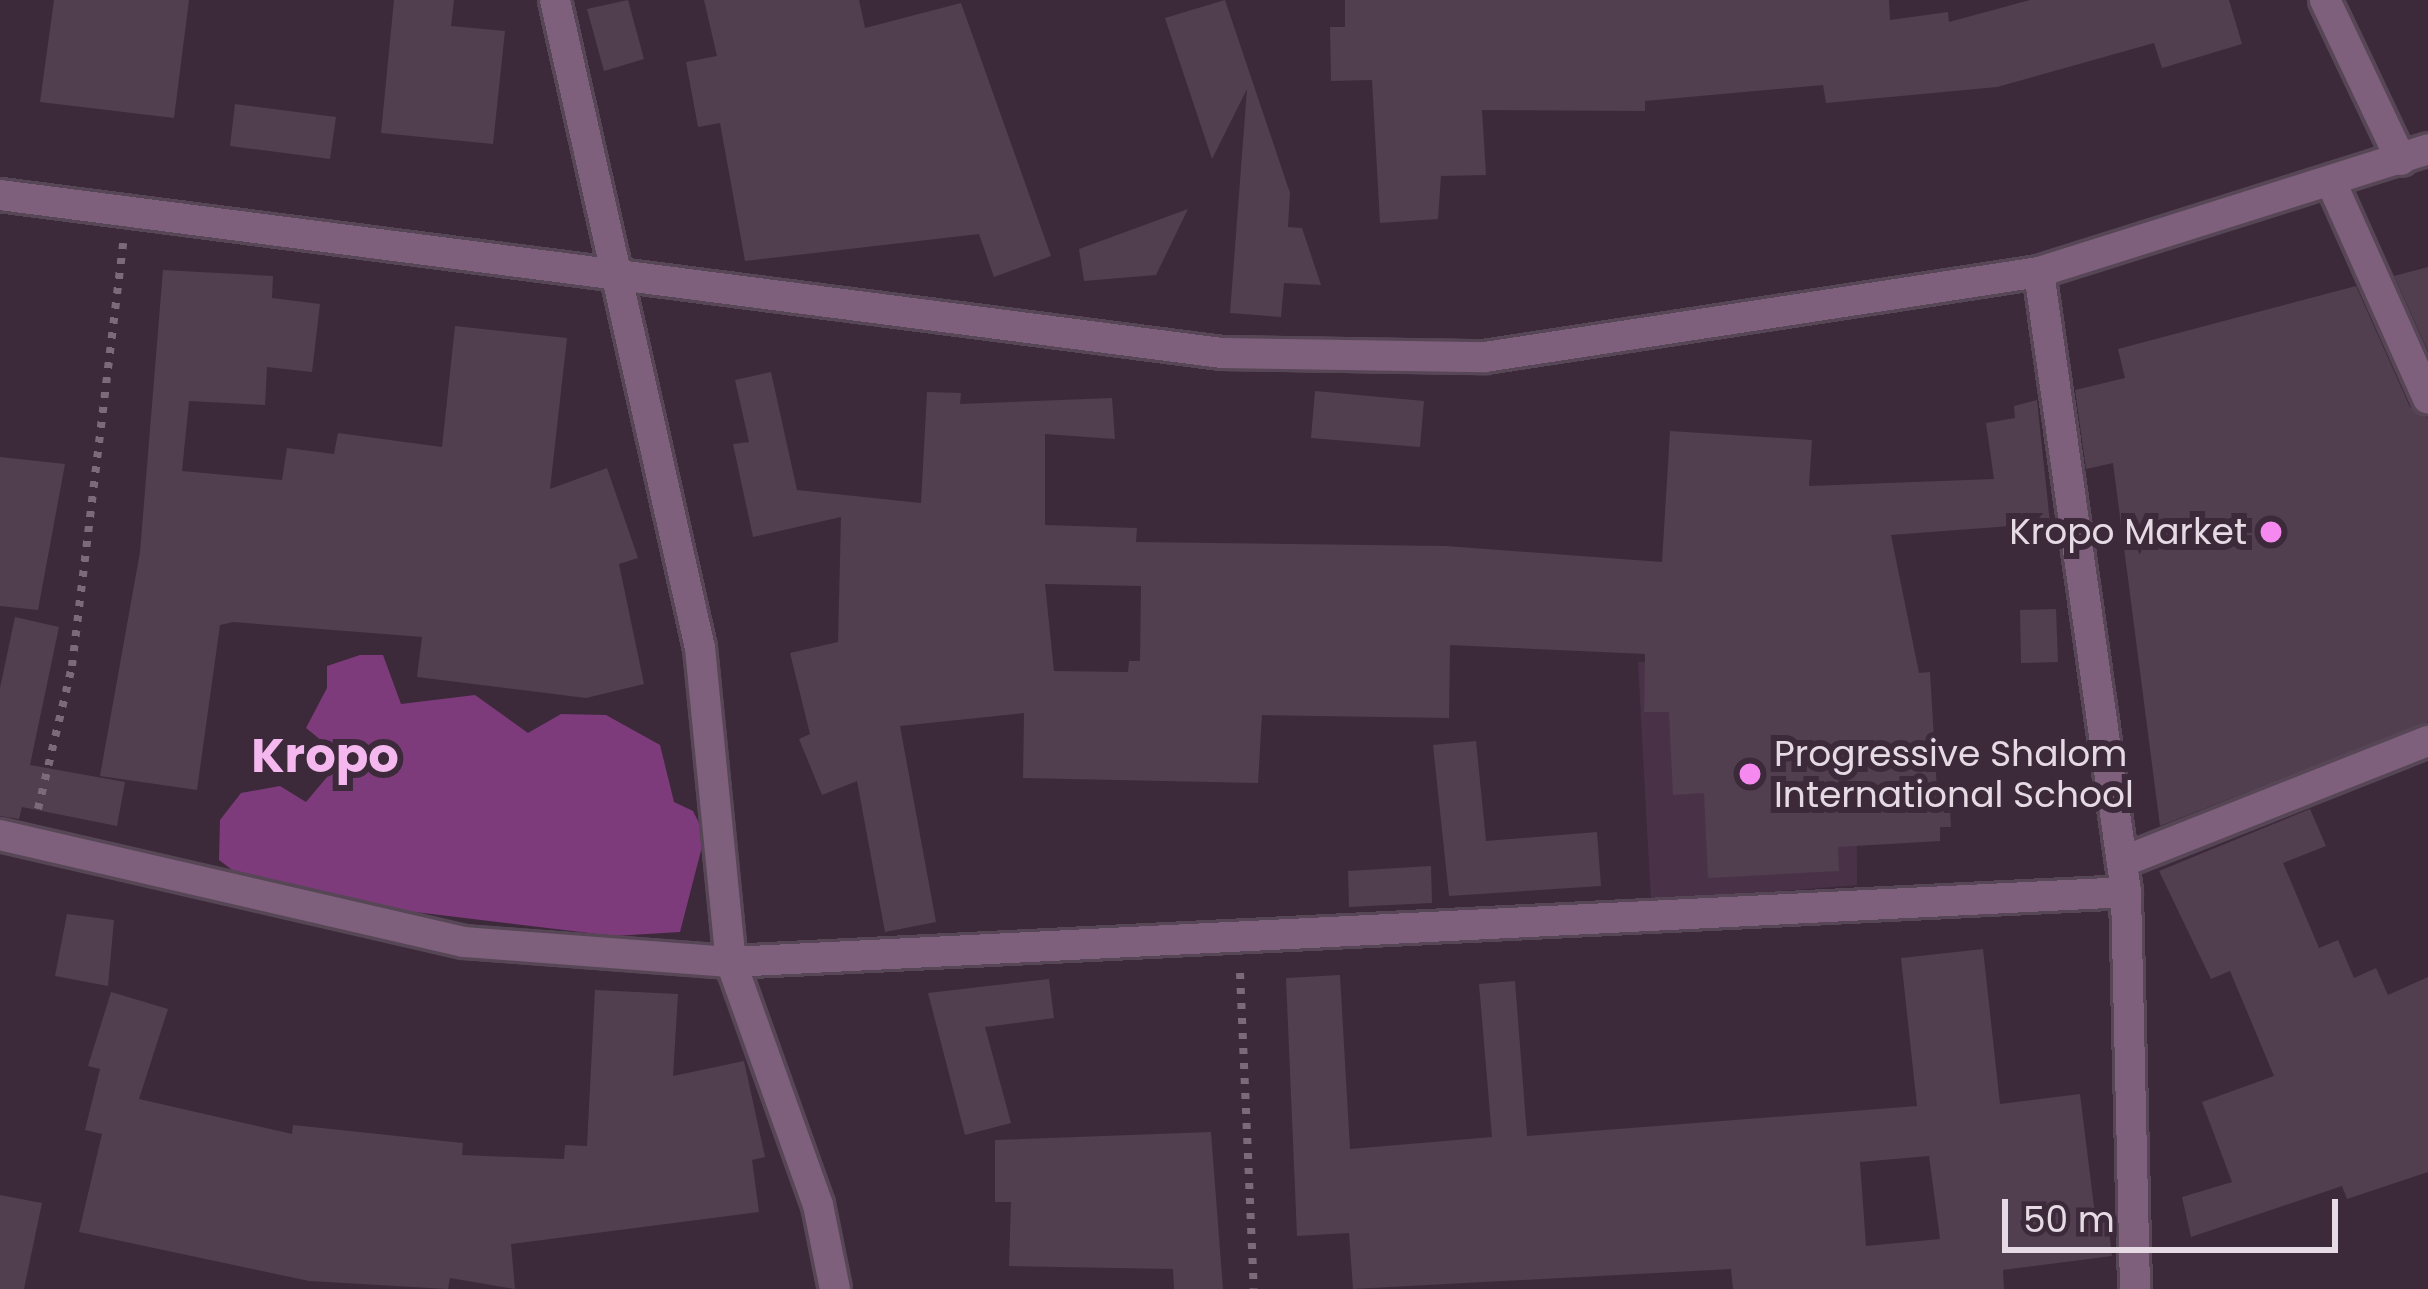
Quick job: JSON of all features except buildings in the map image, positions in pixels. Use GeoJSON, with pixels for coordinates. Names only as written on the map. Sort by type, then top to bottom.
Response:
{"type":"FeatureCollection","features":[{"type":"Feature","properties":{"kind":"street"},"geometry":{"type":"LineString","coordinates":[[555,0],[611,277],[700,648],[731,962],[818,1205],[835,1289]]}},
{"type":"Feature","properties":{"kind":"street"},"geometry":{"type":"LineString","coordinates":[[0,195],[1221,353],[1485,357],[2038,272],[2414,155],[2325,0]]}},
{"type":"Feature","properties":{"kind":"street"},"geometry":{"type":"LineString","coordinates":[[2332,184],[2428,399]]}},
{"type":"Feature","properties":{"kind":"street"},"geometry":{"type":"LineString","coordinates":[[2038,272],[2124,877],[2135,1289]]}},
{"type":"Feature","properties":{"kind":"street"},"geometry":{"type":"LineString","coordinates":[[15,839],[464,942],[731,962],[1238,942],[2124,877],[2428,741]]}},
{"type":"Feature","properties":{"kind":"path"},"geometry":{"type":"LineString","coordinates":[[15,839],[72,666],[127,212]]}},
{"type":"Feature","properties":{"kind":"path"},"geometry":{"type":"LineString","coordinates":[[1238,942],[1254,1289]]}},
{"type":"Feature","properties":{"kind":"shaded area"},"geometry":{"type":"Polygon","coordinates":[[[360,655],[383,655],[401,704],[475,695],[528,733],[561,714],[606,715],[660,745],[674,802],[693,811],[705,835],[680,932],[614,936],[407,911],[255,887],[219,860],[220,820],[241,793],[280,786],[306,802],[343,758],[306,728],[327,688],[327,666],[360,655]]]}},
{"type":"Feature","properties":{"kind":"shaded area","name":"Progressive Shalom International School"},"geometry":{"type":"Polygon","coordinates":[[[1856,659],[1857,885],[1651,901],[1638,662],[1856,659]]]}},
{"type":"Feature","properties":{"kind":"place","name":"Kropo Market"},"geometry":{"type":"Point","coordinates":[2271,532]}},
{"type":"Feature","properties":{"kind":"place","name":"Progressive Shalom International School"},"geometry":{"type":"Point","coordinates":[1750,774]}},
{"type":"Feature","properties":{"kind":"district","name":"Kropo"},"geometry":{"type":"Point","coordinates":[325,756]}}]}
